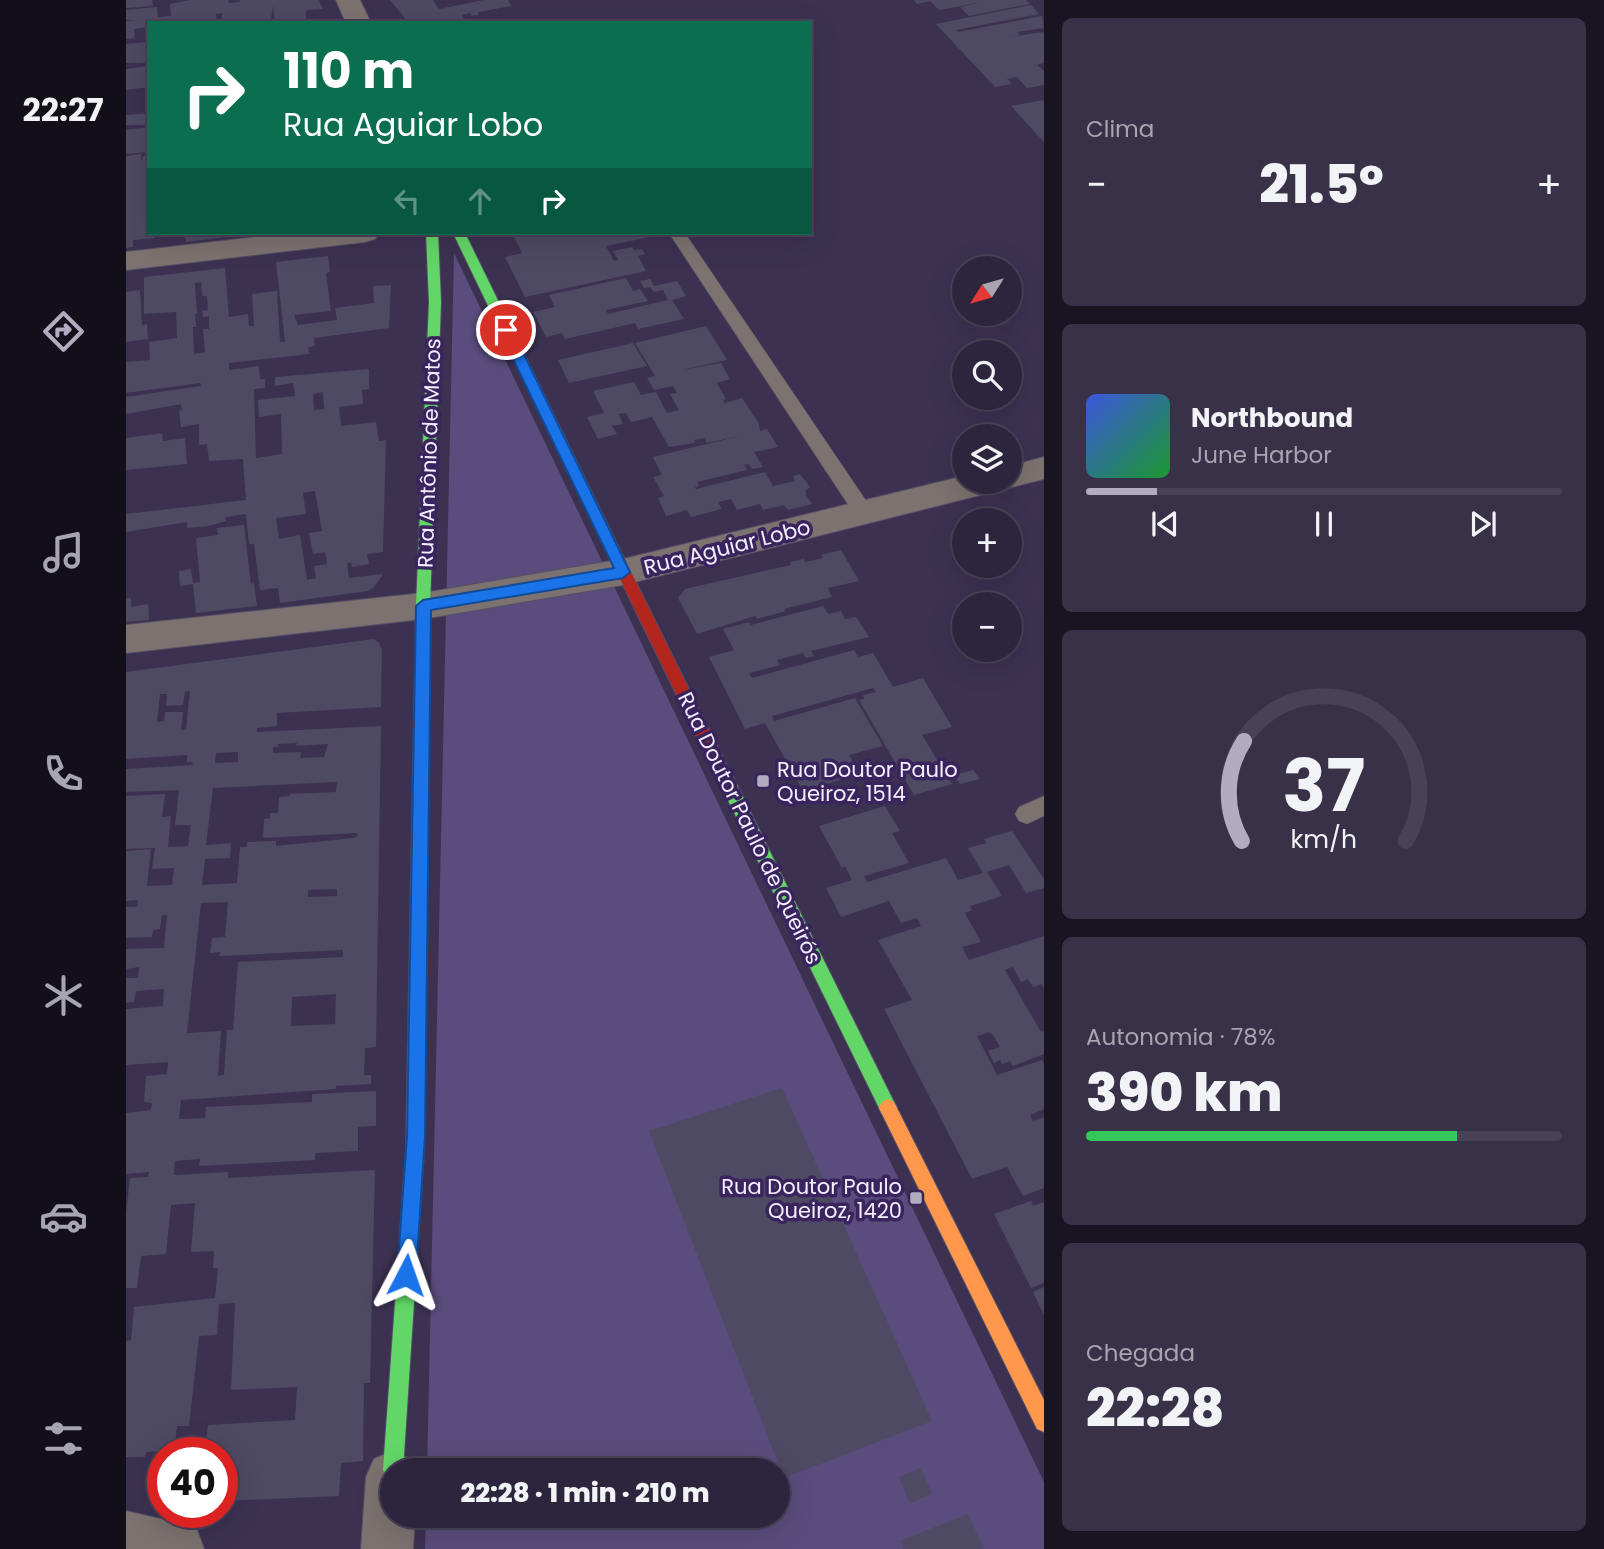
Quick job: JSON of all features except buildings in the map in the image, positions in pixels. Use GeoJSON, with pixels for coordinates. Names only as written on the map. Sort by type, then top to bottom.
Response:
{"type":"FeatureCollection","features":[{"type":"Feature","properties":{"kind":"street"},"geometry":{"type":"LineString","coordinates":[[348,0],[358,21]]}},
{"type":"Feature","properties":{"kind":"street"},"geometry":{"type":"LineString","coordinates":[[126,261],[348,235]]}},
{"type":"Feature","properties":{"kind":"street","name":"Rua Antônio de Matos"},"geometry":{"type":"LineString","coordinates":[[394,1458],[416,1136],[423,606],[435,302],[432,235]]}},
{"type":"Feature","properties":{"kind":"street","name":"Rua Doutor Paulo de Queirós"},"geometry":{"type":"LineString","coordinates":[[460,235],[623,572],[1044,1422]]}},
{"type":"Feature","properties":{"kind":"street"},"geometry":{"type":"LineString","coordinates":[[1022,474],[1044,468]]}},
{"type":"Feature","properties":{"kind":"street","name":"Rua Aguiar Lobo"},"geometry":{"type":"LineString","coordinates":[[126,639],[423,606],[623,572],[952,491]]}},
{"type":"Feature","properties":{"kind":"street"},"geometry":{"type":"LineString","coordinates":[[387,1549],[388,1528]]}},
{"type":"Feature","properties":{"kind":"street"},"geometry":{"type":"LineString","coordinates":[[126,1537],[178,1549]]}},
{"type":"Feature","properties":{"kind":"lane"},"geometry":{"type":"LineString","coordinates":[[678,235],[864,513]]}},
{"type":"Feature","properties":{"kind":"shaded area"},"geometry":{"type":"Polygon","coordinates":[[[454,253],[1044,1482],[1044,1549],[425,1549],[426,1528],[790,1528],[790,1458],[427,1458],[454,253]]]}},
{"type":"Feature","properties":{"kind":"traffic: fast"},"geometry":{"type":"LineString","coordinates":[[420,822],[423,606],[435,302],[432,235]]}},
{"type":"Feature","properties":{"kind":"traffic: fast"},"geometry":{"type":"LineString","coordinates":[[460,235],[608,540]]}},
{"type":"Feature","properties":{"kind":"traffic: fast"},"geometry":{"type":"LineString","coordinates":[[731,790],[888,1108]]}},
{"type":"Feature","properties":{"kind":"traffic: fast"},"geometry":{"type":"LineString","coordinates":[[394,1458],[415,1150]]}},
{"type":"Feature","properties":{"kind":"traffic: slow"},"geometry":{"type":"LineString","coordinates":[[415,1150],[420,822]]}},
{"type":"Feature","properties":{"kind":"traffic: slow"},"geometry":{"type":"LineString","coordinates":[[888,1108],[1044,1422]]}},
{"type":"Feature","properties":{"kind":"traffic: jam"},"geometry":{"type":"LineString","coordinates":[[608,540],[731,790]]}},
{"type":"Feature","properties":{"kind":"place","name":"Rua Doutor Paulo Queiroz, 1514"},"geometry":{"type":"Point","coordinates":[763,781]}},
{"type":"Feature","properties":{"kind":"place","name":"Rua Doutor Paulo Queiroz, 1420"},"geometry":{"type":"Point","coordinates":[916,1198]}},
{"type":"Feature","properties":{"kind":"route"},"geometry":{"type":"LineString","coordinates":[[406,1275],[416,1136],[423,606],[623,572],[506,330]]}}]}
